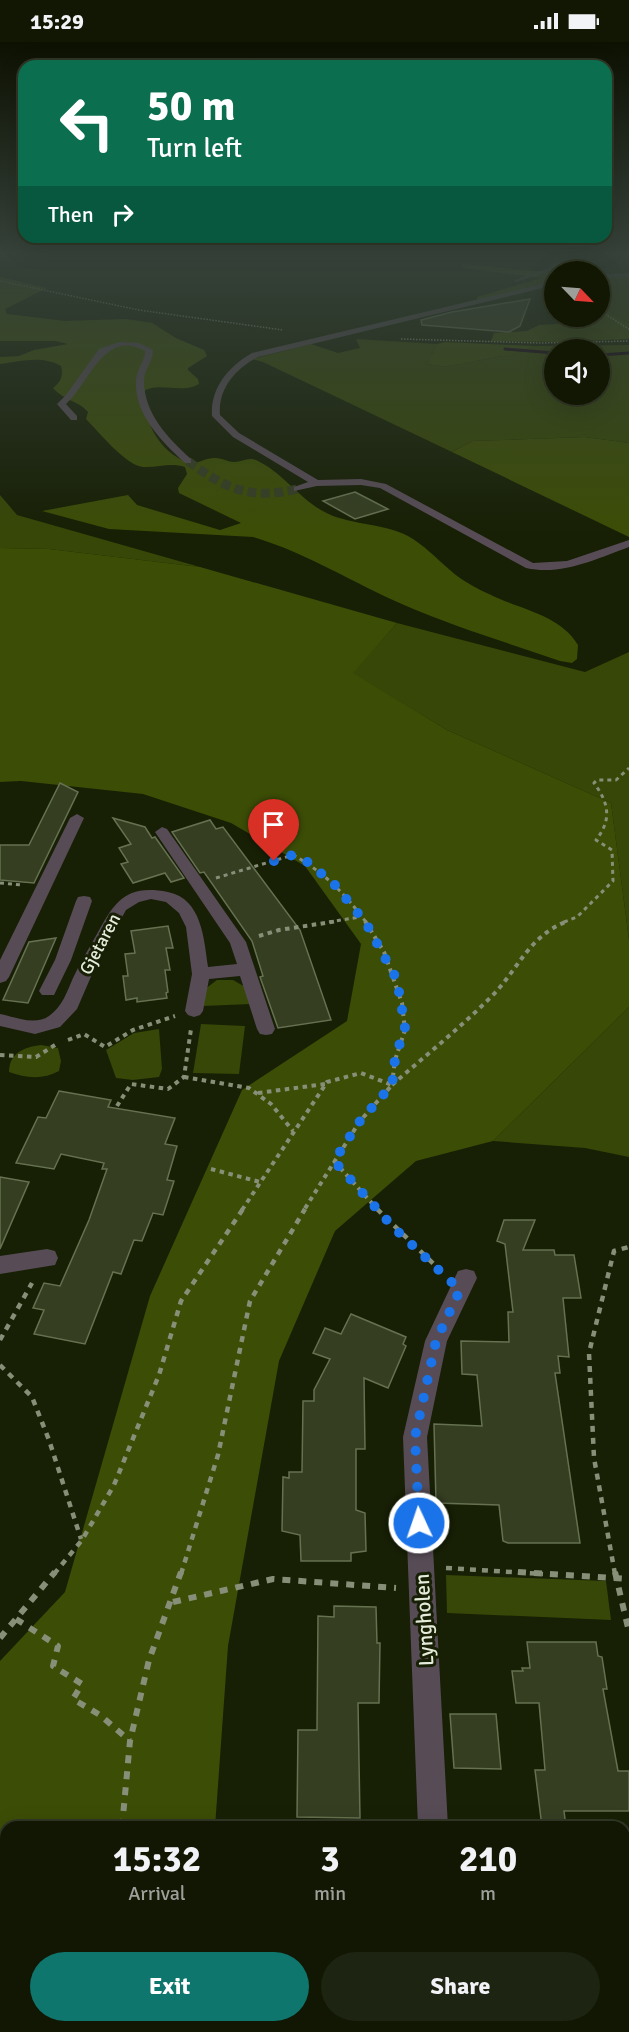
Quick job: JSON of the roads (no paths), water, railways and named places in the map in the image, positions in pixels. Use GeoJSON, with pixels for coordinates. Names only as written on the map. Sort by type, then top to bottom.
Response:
{"type":"FeatureCollection","features":[{"type":"Feature","properties":{"kind":"street"},"geometry":{"type":"LineString","coordinates":[[74,418],[61,404],[69,397],[102,351],[109,348]]}},
{"type":"Feature","properties":{"kind":"street"},"geometry":{"type":"LineString","coordinates":[[147,348],[150,351],[149,358],[140,382],[148,412],[166,441],[188,461]]}},
{"type":"Feature","properties":{"kind":"street"},"geometry":{"type":"LineString","coordinates":[[289,348],[247,358],[241,362],[215,399],[216,416],[227,429],[316,483]]}},
{"type":"Feature","properties":{"kind":"street"},"geometry":{"type":"LineString","coordinates":[[297,489],[316,483],[361,482],[383,486],[530,566],[546,569],[629,543]]}},
{"type":"Feature","properties":{"kind":"street"},"geometry":{"type":"LineString","coordinates":[[0,977],[77,818]]}},
{"type":"Feature","properties":{"kind":"street"},"geometry":{"type":"LineString","coordinates":[[162,831],[238,942],[266,1029]]}},
{"type":"Feature","properties":{"kind":"street","name":"Gjetaren"},"geometry":{"type":"LineString","coordinates":[[0,1020],[34,1028],[54,1022],[68,1009],[88,965],[120,907],[134,898],[151,894],[171,898],[186,909],[194,927],[201,974],[194,1011]]}},
{"type":"Feature","properties":{"kind":"street"},"geometry":{"type":"LineString","coordinates":[[48,991],[63,960],[84,901]]}},
{"type":"Feature","properties":{"kind":"street"},"geometry":{"type":"LineString","coordinates":[[63,960],[88,965]]}},
{"type":"Feature","properties":{"kind":"street"},"geometry":{"type":"LineString","coordinates":[[201,974],[248,969]]}},
{"type":"Feature","properties":{"kind":"street"},"geometry":{"type":"LineString","coordinates":[[0,1265],[47,1258]]}},
{"type":"Feature","properties":{"kind":"street","name":"Lyngholen"},"geometry":{"type":"LineString","coordinates":[[433,1821],[415,1437],[436,1341],[463,1284]]}},
{"type":"Feature","properties":{"kind":"waterway"},"geometry":{"type":"LineString","coordinates":[[505,349],[544,352]]}},
{"type":"Feature","properties":{"kind":"waterway"},"geometry":{"type":"LineString","coordinates":[[610,354],[629,353]]}},
{"type":"Feature","properties":{"kind":"tunnel"},"geometry":{"type":"LineString","coordinates":[[188,461],[214,479],[239,490],[265,493],[297,489]]}}]}
